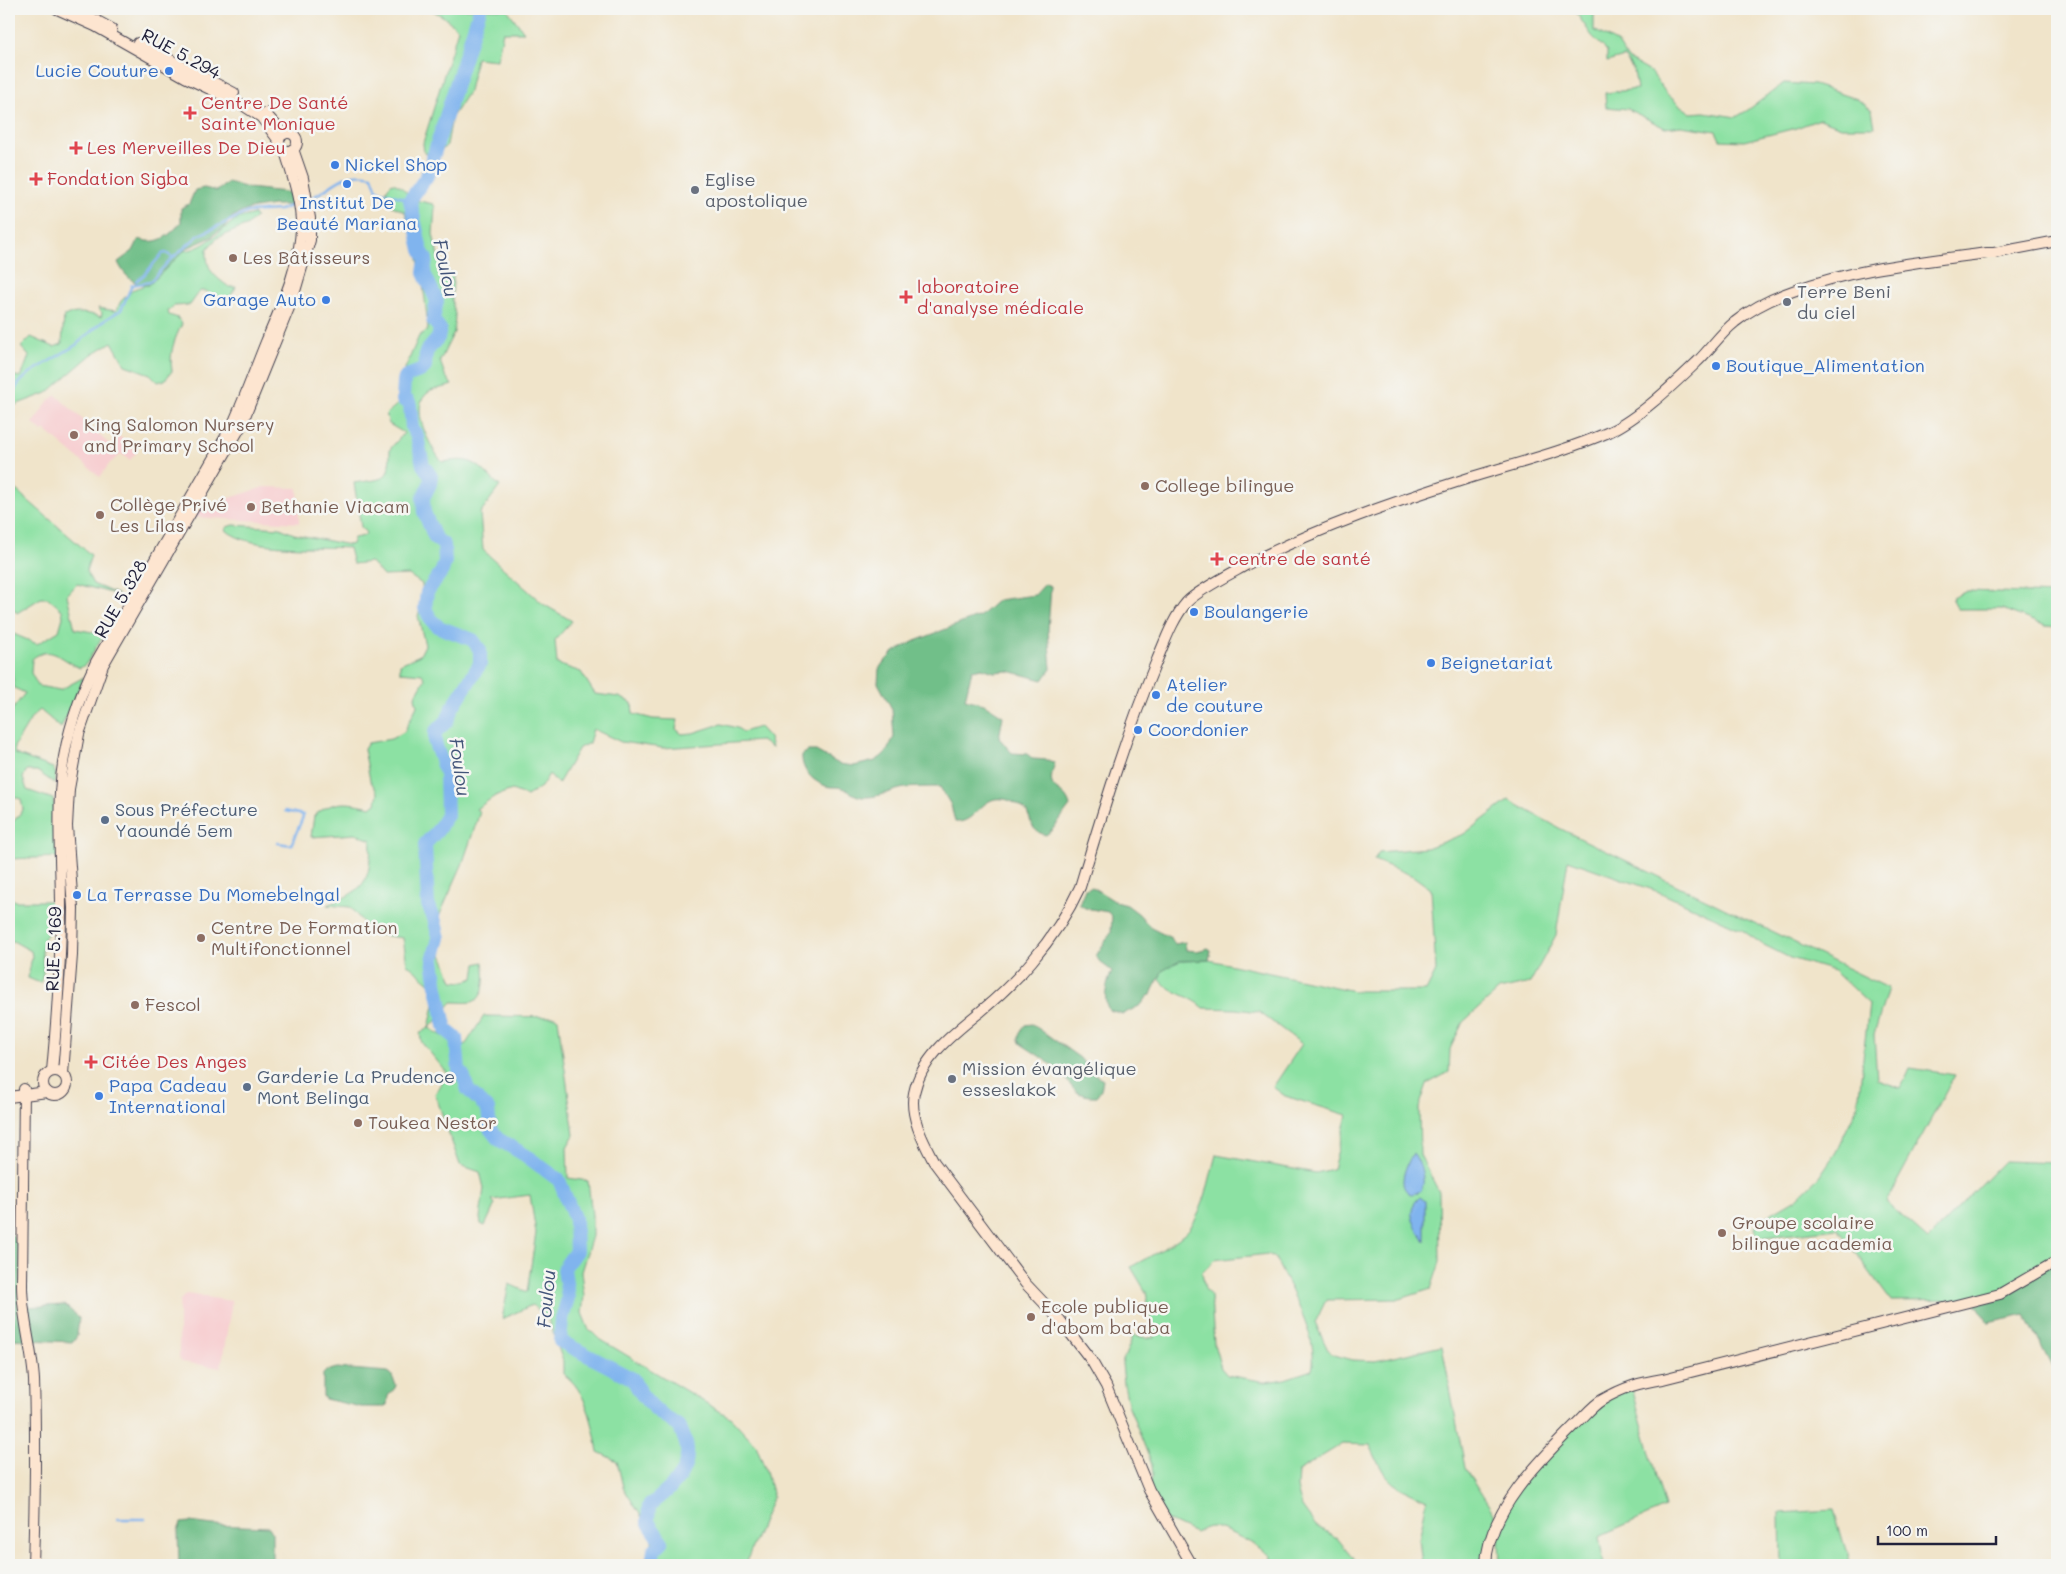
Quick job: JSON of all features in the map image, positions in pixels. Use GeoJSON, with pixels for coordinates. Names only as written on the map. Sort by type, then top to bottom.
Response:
{"type":"FeatureCollection","features":[{"type":"Feature","properties":{"kind":"street","name":"RUE 5.294"},"geometry":{"type":"LineString","coordinates":[[57,9],[95,26],[185,77],[241,104],[261,117],[281,138]]}},
{"type":"Feature","properties":{"kind":"street","name":"RUE 5.294"},"geometry":{"type":"LineString","coordinates":[[75,9],[245,98],[265,113],[281,138]]}},
{"type":"Feature","properties":{"kind":"street"},"geometry":{"type":"LineString","coordinates":[[290,134],[295,138],[296,143],[289,150],[280,147],[281,138],[290,134]]}},
{"type":"Feature","properties":{"kind":"street","name":"RUE 5.328"},"geometry":{"type":"LineString","coordinates":[[63,825],[60,793],[65,752],[69,731],[86,681],[228,432],[245,397],[297,260],[302,201],[289,150]]}},
{"type":"Feature","properties":{"kind":"street"},"geometry":{"type":"LineString","coordinates":[[1192,1565],[1149,1490],[1106,1386],[1091,1360],[1060,1320],[1025,1283],[934,1162],[924,1144],[918,1126],[913,1095],[920,1077],[932,1057],[959,1027],[993,1000],[1032,961],[1072,904],[1080,888],[1143,694],[1171,628],[1188,600],[1230,574],[1268,554],[1337,525],[1452,484],[1572,446],[1612,430],[1638,415],[1698,360],[1722,333],[1737,320],[1759,306],[1792,291],[1827,280],[1891,266],[1994,253],[2057,241]]}},
{"type":"Feature","properties":{"kind":"street","name":"RUE 5.169"},"geometry":{"type":"LineString","coordinates":[[52,1071],[59,999],[63,825]]}},
{"type":"Feature","properties":{"kind":"street","name":"RUE 5.169"},"geometry":{"type":"LineString","coordinates":[[62,1074],[72,955],[73,908],[63,825]]}},
{"type":"Feature","properties":{"kind":"street"},"geometry":{"type":"LineString","coordinates":[[9,1097],[24,1092],[45,1089],[54,1095],[64,1091],[67,1084],[62,1074],[52,1071],[43,1078],[45,1089]]}},
{"type":"Feature","properties":{"kind":"street"},"geometry":{"type":"LineString","coordinates":[[9,1091],[24,1092]]}},
{"type":"Feature","properties":{"kind":"street"},"geometry":{"type":"LineString","coordinates":[[24,1092],[22,1305],[31,1346],[34,1379],[33,1565]]}},
{"type":"Feature","properties":{"kind":"street"},"geometry":{"type":"LineString","coordinates":[[1486,1565],[1486,1555],[1498,1520],[1514,1495],[1535,1466],[1600,1401],[1632,1384],[1670,1377],[1988,1298],[2000,1294],[2057,1261]]}},
{"type":"Feature","properties":{"kind":"shaded area","name":"King Salomon Nursery and Primary School"},"geometry":{"type":"Polygon","coordinates":[[[56,395],[110,445],[119,436],[137,452],[130,460],[121,454],[110,463],[100,477],[45,430],[42,432],[33,423],[49,400],[56,395]]]}},
{"type":"Feature","properties":{"kind":"shaded area","name":"Bethanie Viacam"},"geometry":{"type":"Polygon","coordinates":[[[264,487],[298,488],[299,523],[191,517],[196,509],[264,487]]]}},
{"type":"Feature","properties":{"kind":"shaded area"},"geometry":{"type":"Polygon","coordinates":[[[186,1294],[232,1301],[221,1368],[182,1362],[179,1358],[179,1309],[180,1300],[186,1294]]]}},
{"type":"Feature","properties":{"kind":"green space"},"geometry":{"type":"Polygon","coordinates":[[[430,9],[507,9],[524,32],[503,32],[497,60],[476,58],[469,91],[452,117],[447,145],[436,156],[424,153],[423,143],[458,29],[444,17],[430,9]]]}},
{"type":"Feature","properties":{"kind":"green space"},"geometry":{"type":"Polygon","coordinates":[[[1572,9],[1594,9],[1594,30],[1618,43],[1628,59],[1652,73],[1666,93],[1691,113],[1704,112],[1736,117],[1784,83],[1814,85],[1857,99],[1872,110],[1875,127],[1841,127],[1820,119],[1796,128],[1744,141],[1720,140],[1716,131],[1681,126],[1665,128],[1628,109],[1606,107],[1605,93],[1637,89],[1634,71],[1624,57],[1607,62],[1607,51],[1592,36],[1572,9]]]}},
{"type":"Feature","properties":{"kind":"green space"},"geometry":{"type":"Polygon","coordinates":[[[228,182],[248,188],[286,192],[296,196],[297,200],[292,205],[273,205],[249,209],[232,217],[223,229],[212,237],[187,248],[149,285],[134,282],[126,275],[118,262],[133,251],[139,239],[152,241],[168,235],[181,222],[181,208],[189,204],[195,190],[204,188],[217,191],[228,182]]]}},
{"type":"Feature","properties":{"kind":"green space"},"geometry":{"type":"Polygon","coordinates":[[[393,183],[400,186],[415,200],[433,204],[435,207],[433,234],[439,261],[453,277],[454,332],[440,361],[445,375],[452,385],[429,392],[423,398],[420,407],[423,427],[432,447],[442,462],[458,460],[471,462],[481,468],[500,486],[480,513],[483,550],[543,604],[572,621],[555,640],[557,664],[581,672],[595,694],[619,697],[632,703],[633,714],[653,719],[678,720],[676,729],[682,734],[693,733],[721,724],[737,728],[743,732],[759,727],[769,738],[772,748],[761,741],[663,748],[621,742],[593,729],[589,743],[579,748],[558,784],[549,774],[541,787],[527,796],[512,790],[495,796],[476,809],[480,812],[462,865],[437,921],[437,942],[453,981],[464,982],[474,978],[476,964],[483,962],[483,990],[477,1000],[472,1002],[452,1002],[429,1028],[435,1000],[432,985],[407,964],[403,938],[373,934],[350,907],[327,905],[351,894],[364,882],[369,866],[371,840],[356,834],[311,837],[314,816],[328,807],[334,804],[348,803],[371,807],[376,803],[378,793],[370,780],[364,749],[368,743],[391,739],[404,732],[417,706],[415,697],[425,679],[422,674],[400,672],[400,664],[420,655],[425,645],[418,616],[423,598],[422,584],[409,575],[383,576],[371,562],[353,564],[349,548],[267,544],[237,537],[226,530],[227,527],[233,525],[280,528],[294,534],[349,545],[352,544],[354,538],[364,536],[366,533],[361,527],[354,483],[379,479],[387,473],[390,449],[404,433],[389,424],[386,414],[399,403],[400,380],[419,336],[428,330],[420,270],[405,212],[386,203],[386,192],[393,183]]]}},
{"type":"Feature","properties":{"kind":"green space"},"geometry":{"type":"Polygon","coordinates":[[[254,214],[256,217],[248,225],[217,238],[207,249],[209,267],[212,271],[229,287],[236,287],[230,297],[217,301],[207,291],[200,291],[190,305],[174,306],[168,311],[169,315],[178,318],[182,324],[173,347],[171,358],[172,371],[165,380],[158,382],[150,374],[125,365],[112,342],[91,355],[47,393],[15,405],[9,416],[9,375],[21,377],[29,356],[21,347],[31,337],[54,347],[62,344],[64,316],[82,313],[101,317],[102,313],[98,308],[116,311],[121,301],[134,289],[143,286],[182,251],[204,244],[235,220],[254,214]]]}},
{"type":"Feature","properties":{"kind":"green space"},"geometry":{"type":"Polygon","coordinates":[[[9,484],[91,555],[86,571],[93,584],[119,595],[77,584],[67,595],[75,629],[104,634],[86,664],[80,668],[51,653],[45,653],[32,659],[31,673],[38,686],[60,690],[84,677],[61,728],[40,710],[32,717],[14,747],[15,754],[53,768],[56,774],[54,783],[37,771],[26,771],[23,778],[27,790],[53,799],[63,850],[60,857],[9,859],[9,827],[23,810],[21,799],[9,796],[9,714],[25,693],[14,688],[11,666],[9,666],[9,632],[37,644],[59,631],[63,617],[62,610],[48,598],[41,598],[17,613],[9,604],[9,484]]]}},
{"type":"Feature","properties":{"kind":"green space"},"geometry":{"type":"Polygon","coordinates":[[[1045,584],[1051,586],[1048,630],[1051,669],[1043,680],[1008,671],[994,672],[982,668],[972,670],[965,699],[984,704],[1003,716],[999,738],[1012,753],[1027,754],[1033,759],[1048,760],[1055,763],[1051,781],[1056,789],[1067,799],[1070,806],[1046,835],[1033,827],[1024,809],[1014,802],[1005,799],[989,801],[968,819],[955,822],[951,805],[940,787],[905,788],[872,797],[863,797],[840,787],[826,786],[808,774],[803,765],[802,755],[808,751],[816,751],[839,764],[854,766],[875,761],[887,751],[894,737],[892,709],[878,683],[879,669],[894,652],[915,641],[980,616],[998,600],[1035,595],[1045,584]]]}},
{"type":"Feature","properties":{"kind":"green space"},"geometry":{"type":"Polygon","coordinates":[[[1967,591],[2057,594],[2057,627],[2046,626],[2002,609],[1958,609],[1952,598],[1967,591]]]}},
{"type":"Feature","properties":{"kind":"green space"},"geometry":{"type":"Polygon","coordinates":[[[1509,800],[1559,828],[1888,988],[1874,1035],[1877,1080],[1901,1088],[1910,1068],[1955,1075],[1886,1202],[1928,1239],[2004,1161],[2057,1163],[2057,1260],[1995,1294],[1973,1300],[1891,1301],[1838,1229],[1757,1238],[1755,1227],[1760,1220],[1796,1199],[1819,1177],[1836,1152],[1858,1105],[1869,1004],[1834,971],[1790,958],[1762,944],[1742,930],[1659,892],[1568,860],[1556,935],[1530,983],[1499,990],[1463,1022],[1450,1049],[1449,1072],[1427,1084],[1419,1108],[1420,1155],[1439,1192],[1440,1262],[1431,1289],[1400,1299],[1326,1300],[1315,1323],[1330,1354],[1353,1360],[1376,1361],[1442,1346],[1465,1468],[1498,1520],[1531,1468],[1600,1401],[1631,1384],[1665,1508],[1599,1537],[1604,1565],[1500,1565],[1499,1540],[1485,1551],[1480,1565],[1422,1565],[1419,1539],[1427,1500],[1404,1490],[1391,1481],[1381,1468],[1370,1445],[1342,1444],[1298,1471],[1297,1488],[1302,1507],[1316,1526],[1337,1538],[1359,1565],[1270,1565],[1271,1556],[1266,1552],[1223,1530],[1210,1527],[1195,1533],[1165,1519],[1148,1489],[1153,1475],[1152,1465],[1128,1404],[1122,1363],[1133,1336],[1154,1338],[1146,1292],[1131,1267],[1170,1244],[1190,1228],[1203,1202],[1216,1155],[1316,1173],[1333,1169],[1347,1115],[1285,1096],[1273,1087],[1302,1044],[1259,1012],[1204,1008],[1165,985],[1160,980],[1161,971],[1180,961],[1209,960],[1354,991],[1426,991],[1436,971],[1431,889],[1413,876],[1374,860],[1379,852],[1427,848],[1464,834],[1509,800]],[[1268,1254],[1214,1260],[1202,1273],[1205,1289],[1211,1296],[1214,1344],[1221,1368],[1227,1375],[1266,1382],[1285,1379],[1312,1370],[1312,1343],[1308,1328],[1275,1258],[1268,1254]]]}},
{"type":"Feature","properties":{"kind":"green space"},"geometry":{"type":"Polygon","coordinates":[[[1092,887],[1116,902],[1127,905],[1139,914],[1151,928],[1171,938],[1175,944],[1185,942],[1186,950],[1197,951],[1208,948],[1211,950],[1209,960],[1180,961],[1162,971],[1151,995],[1141,1005],[1123,1014],[1109,1010],[1106,996],[1112,971],[1100,962],[1096,956],[1111,932],[1112,917],[1108,912],[1085,908],[1079,904],[1085,889],[1092,887]]]}},
{"type":"Feature","properties":{"kind":"green space"},"geometry":{"type":"Polygon","coordinates":[[[9,896],[15,901],[53,901],[57,907],[60,921],[47,934],[42,944],[43,972],[40,983],[28,978],[32,956],[31,951],[13,941],[9,942],[9,896]]]}},
{"type":"Feature","properties":{"kind":"green space"},"geometry":{"type":"Polygon","coordinates":[[[484,1016],[555,1017],[558,1019],[574,1135],[567,1147],[568,1178],[588,1181],[592,1215],[592,1236],[581,1272],[584,1296],[582,1313],[588,1328],[598,1338],[731,1418],[756,1445],[773,1496],[745,1565],[646,1565],[646,1558],[654,1537],[623,1487],[617,1461],[598,1452],[588,1409],[578,1389],[563,1374],[563,1361],[547,1317],[532,1305],[502,1319],[509,1284],[527,1292],[536,1233],[530,1195],[492,1200],[495,1204],[485,1226],[481,1224],[484,1188],[480,1172],[460,1165],[435,1094],[448,1074],[422,1043],[420,1035],[421,1032],[429,1028],[460,1046],[466,1044],[484,1016]]]}},
{"type":"Feature","properties":{"kind":"green space"},"geometry":{"type":"Polygon","coordinates":[[[1032,1024],[1080,1058],[1091,1072],[1103,1079],[1101,1090],[1097,1096],[1088,1096],[1076,1091],[1057,1069],[1021,1044],[1019,1036],[1021,1032],[1025,1025],[1032,1024]]]}},
{"type":"Feature","properties":{"kind":"green space"},"geometry":{"type":"Polygon","coordinates":[[[9,1231],[14,1238],[21,1257],[24,1307],[65,1305],[79,1318],[77,1336],[73,1342],[9,1339],[9,1231]]]}},
{"type":"Feature","properties":{"kind":"green space"},"geometry":{"type":"Polygon","coordinates":[[[2057,1260],[2057,1377],[2025,1314],[1988,1322],[1973,1300],[1995,1294],[2057,1260]]]}},
{"type":"Feature","properties":{"kind":"green space"},"geometry":{"type":"Polygon","coordinates":[[[337,1368],[388,1372],[391,1374],[396,1385],[388,1396],[387,1405],[382,1407],[361,1407],[325,1399],[323,1396],[323,1374],[326,1371],[337,1368]]]}},
{"type":"Feature","properties":{"kind":"green space"},"geometry":{"type":"Polygon","coordinates":[[[1834,1510],[1850,1565],[1781,1565],[1780,1513],[1834,1510]]]}},
{"type":"Feature","properties":{"kind":"green space"},"geometry":{"type":"Polygon","coordinates":[[[190,1522],[213,1525],[269,1527],[272,1532],[272,1562],[269,1565],[179,1565],[178,1531],[181,1523],[190,1522]]]}},
{"type":"Feature","properties":{"kind":"water"},"geometry":{"type":"Polygon","coordinates":[[[1413,1153],[1420,1166],[1423,1184],[1419,1192],[1411,1194],[1406,1191],[1403,1181],[1413,1153]]]}},
{"type":"Feature","properties":{"kind":"water"},"geometry":{"type":"Polygon","coordinates":[[[1420,1197],[1425,1201],[1425,1242],[1415,1225],[1412,1214],[1412,1208],[1420,1197]]]}},
{"type":"Feature","properties":{"kind":"waterway","name":"Foulou"},"geometry":{"type":"LineString","coordinates":[[480,9],[427,176],[410,200],[421,250],[426,259],[424,273],[437,301],[433,320],[440,329],[438,338],[426,352],[425,367],[406,376],[404,381],[403,400],[409,402],[412,428],[417,436],[423,465],[431,476],[430,484],[423,498],[424,512],[435,538],[444,545],[445,561],[442,571],[427,592],[425,608],[431,620],[439,627],[473,640],[480,650],[480,664],[452,708],[447,721],[435,732],[435,743],[446,774],[447,815],[438,830],[425,844],[428,905],[434,918],[439,938],[433,960],[446,1030],[456,1038],[459,1071],[463,1075],[468,1090],[488,1109],[490,1129],[498,1139],[525,1155],[559,1180],[575,1220],[576,1251],[564,1268],[568,1298],[562,1319],[560,1341],[633,1379],[647,1401],[680,1427],[687,1447],[687,1459],[681,1475],[663,1495],[649,1506],[648,1522],[662,1542],[654,1550],[652,1565]]}},
{"type":"Feature","properties":{"kind":"waterway"},"geometry":{"type":"LineString","coordinates":[[311,198],[346,177],[362,174],[372,176],[377,190],[410,200]]}},
{"type":"Feature","properties":{"kind":"waterway"},"geometry":{"type":"LineString","coordinates":[[9,400],[19,383],[30,373],[76,345],[102,322],[121,310],[132,285],[150,282],[168,262],[199,235],[248,212],[280,210],[296,204]]}},
{"type":"Feature","properties":{"kind":"waterway"},"geometry":{"type":"LineString","coordinates":[[413,209],[408,224],[421,250]]}},
{"type":"Feature","properties":{"kind":"waterway"},"geometry":{"type":"LineString","coordinates":[[136,281],[144,275],[162,254],[166,253],[172,257]]}},
{"type":"Feature","properties":{"kind":"waterway"},"geometry":{"type":"LineString","coordinates":[[278,843],[291,845],[303,817],[303,815],[285,811]]}},
{"type":"Feature","properties":{"kind":"waterway"},"geometry":{"type":"LineString","coordinates":[[118,1519],[145,1519]]}},
{"type":"Feature","properties":{"kind":"place","name":"Lucie Couture"},"geometry":{"type":"Point","coordinates":[169,71]}},
{"type":"Feature","properties":{"kind":"place","name":"Centre De Santé Sainte Monique"},"geometry":{"type":"Point","coordinates":[190,113]}},
{"type":"Feature","properties":{"kind":"place","name":"Les Merveilles De Dieu"},"geometry":{"type":"Point","coordinates":[76,148]}},
{"type":"Feature","properties":{"kind":"place","name":"Nickel Shop"},"geometry":{"type":"Point","coordinates":[335,165]}},
{"type":"Feature","properties":{"kind":"place","name":"Fondation Sigba"},"geometry":{"type":"Point","coordinates":[36,179]}},
{"type":"Feature","properties":{"kind":"place","name":"Institut De Beauté Mariana"},"geometry":{"type":"Point","coordinates":[347,184]}},
{"type":"Feature","properties":{"kind":"place","name":"Eglise apostolique"},"geometry":{"type":"Point","coordinates":[695,190]}},
{"type":"Feature","properties":{"kind":"place","name":"Les Bâtisseurs"},"geometry":{"type":"Point","coordinates":[233,258]}},
{"type":"Feature","properties":{"kind":"place","name":"laboratoire d'analyse médicale"},"geometry":{"type":"Point","coordinates":[906,297]}},
{"type":"Feature","properties":{"kind":"place","name":"Garage Auto"},"geometry":{"type":"Point","coordinates":[326,300]}},
{"type":"Feature","properties":{"kind":"place","name":"Terre Beni du ciel"},"geometry":{"type":"Point","coordinates":[1787,302]}},
{"type":"Feature","properties":{"kind":"place","name":"Boutique_Alimentation"},"geometry":{"type":"Point","coordinates":[1716,366]}},
{"type":"Feature","properties":{"kind":"place","name":"King Salomon Nursery and Primary School"},"geometry":{"type":"Point","coordinates":[74,435]}},
{"type":"Feature","properties":{"kind":"place","name":"College bilingue"},"geometry":{"type":"Point","coordinates":[1145,486]}},
{"type":"Feature","properties":{"kind":"place","name":"Bethanie Viacam"},"geometry":{"type":"Point","coordinates":[251,507]}},
{"type":"Feature","properties":{"kind":"place","name":"Collège Privé Les Lilas"},"geometry":{"type":"Point","coordinates":[100,515]}},
{"type":"Feature","properties":{"kind":"place","name":"centre de santé"},"geometry":{"type":"Point","coordinates":[1217,559]}},
{"type":"Feature","properties":{"kind":"place","name":"Boulangerie"},"geometry":{"type":"Point","coordinates":[1194,612]}},
{"type":"Feature","properties":{"kind":"place","name":"Beignetariat"},"geometry":{"type":"Point","coordinates":[1431,663]}},
{"type":"Feature","properties":{"kind":"place","name":"Atelier de couture"},"geometry":{"type":"Point","coordinates":[1156,695]}},
{"type":"Feature","properties":{"kind":"place","name":"Coordonier"},"geometry":{"type":"Point","coordinates":[1138,730]}},
{"type":"Feature","properties":{"kind":"place","name":"Sous Préfecture Yaoundé 5em"},"geometry":{"type":"Point","coordinates":[105,820]}},
{"type":"Feature","properties":{"kind":"place","name":"La Terrasse Du Momebelngal"},"geometry":{"type":"Point","coordinates":[77,895]}},
{"type":"Feature","properties":{"kind":"place","name":"Centre De Formation Multifonctionnel"},"geometry":{"type":"Point","coordinates":[201,938]}},
{"type":"Feature","properties":{"kind":"place","name":"Fescol"},"geometry":{"type":"Point","coordinates":[135,1005]}},
{"type":"Feature","properties":{"kind":"place","name":"Citée Des Anges"},"geometry":{"type":"Point","coordinates":[91,1062]}},
{"type":"Feature","properties":{"kind":"place","name":"Mission évangélique esseslakok"},"geometry":{"type":"Point","coordinates":[952,1079]}},
{"type":"Feature","properties":{"kind":"place","name":"Garderie La Prudence Mont Belinga"},"geometry":{"type":"Point","coordinates":[247,1087]}},
{"type":"Feature","properties":{"kind":"place","name":"Papa Cadeau International"},"geometry":{"type":"Point","coordinates":[99,1096]}},
{"type":"Feature","properties":{"kind":"place","name":"Toukea Nestor"},"geometry":{"type":"Point","coordinates":[358,1123]}},
{"type":"Feature","properties":{"kind":"place","name":"Groupe scolaire bilingue academia"},"geometry":{"type":"Point","coordinates":[1722,1233]}},
{"type":"Feature","properties":{"kind":"place","name":"Ecole publique d'abom ba'aba"},"geometry":{"type":"Point","coordinates":[1031,1317]}}]}
